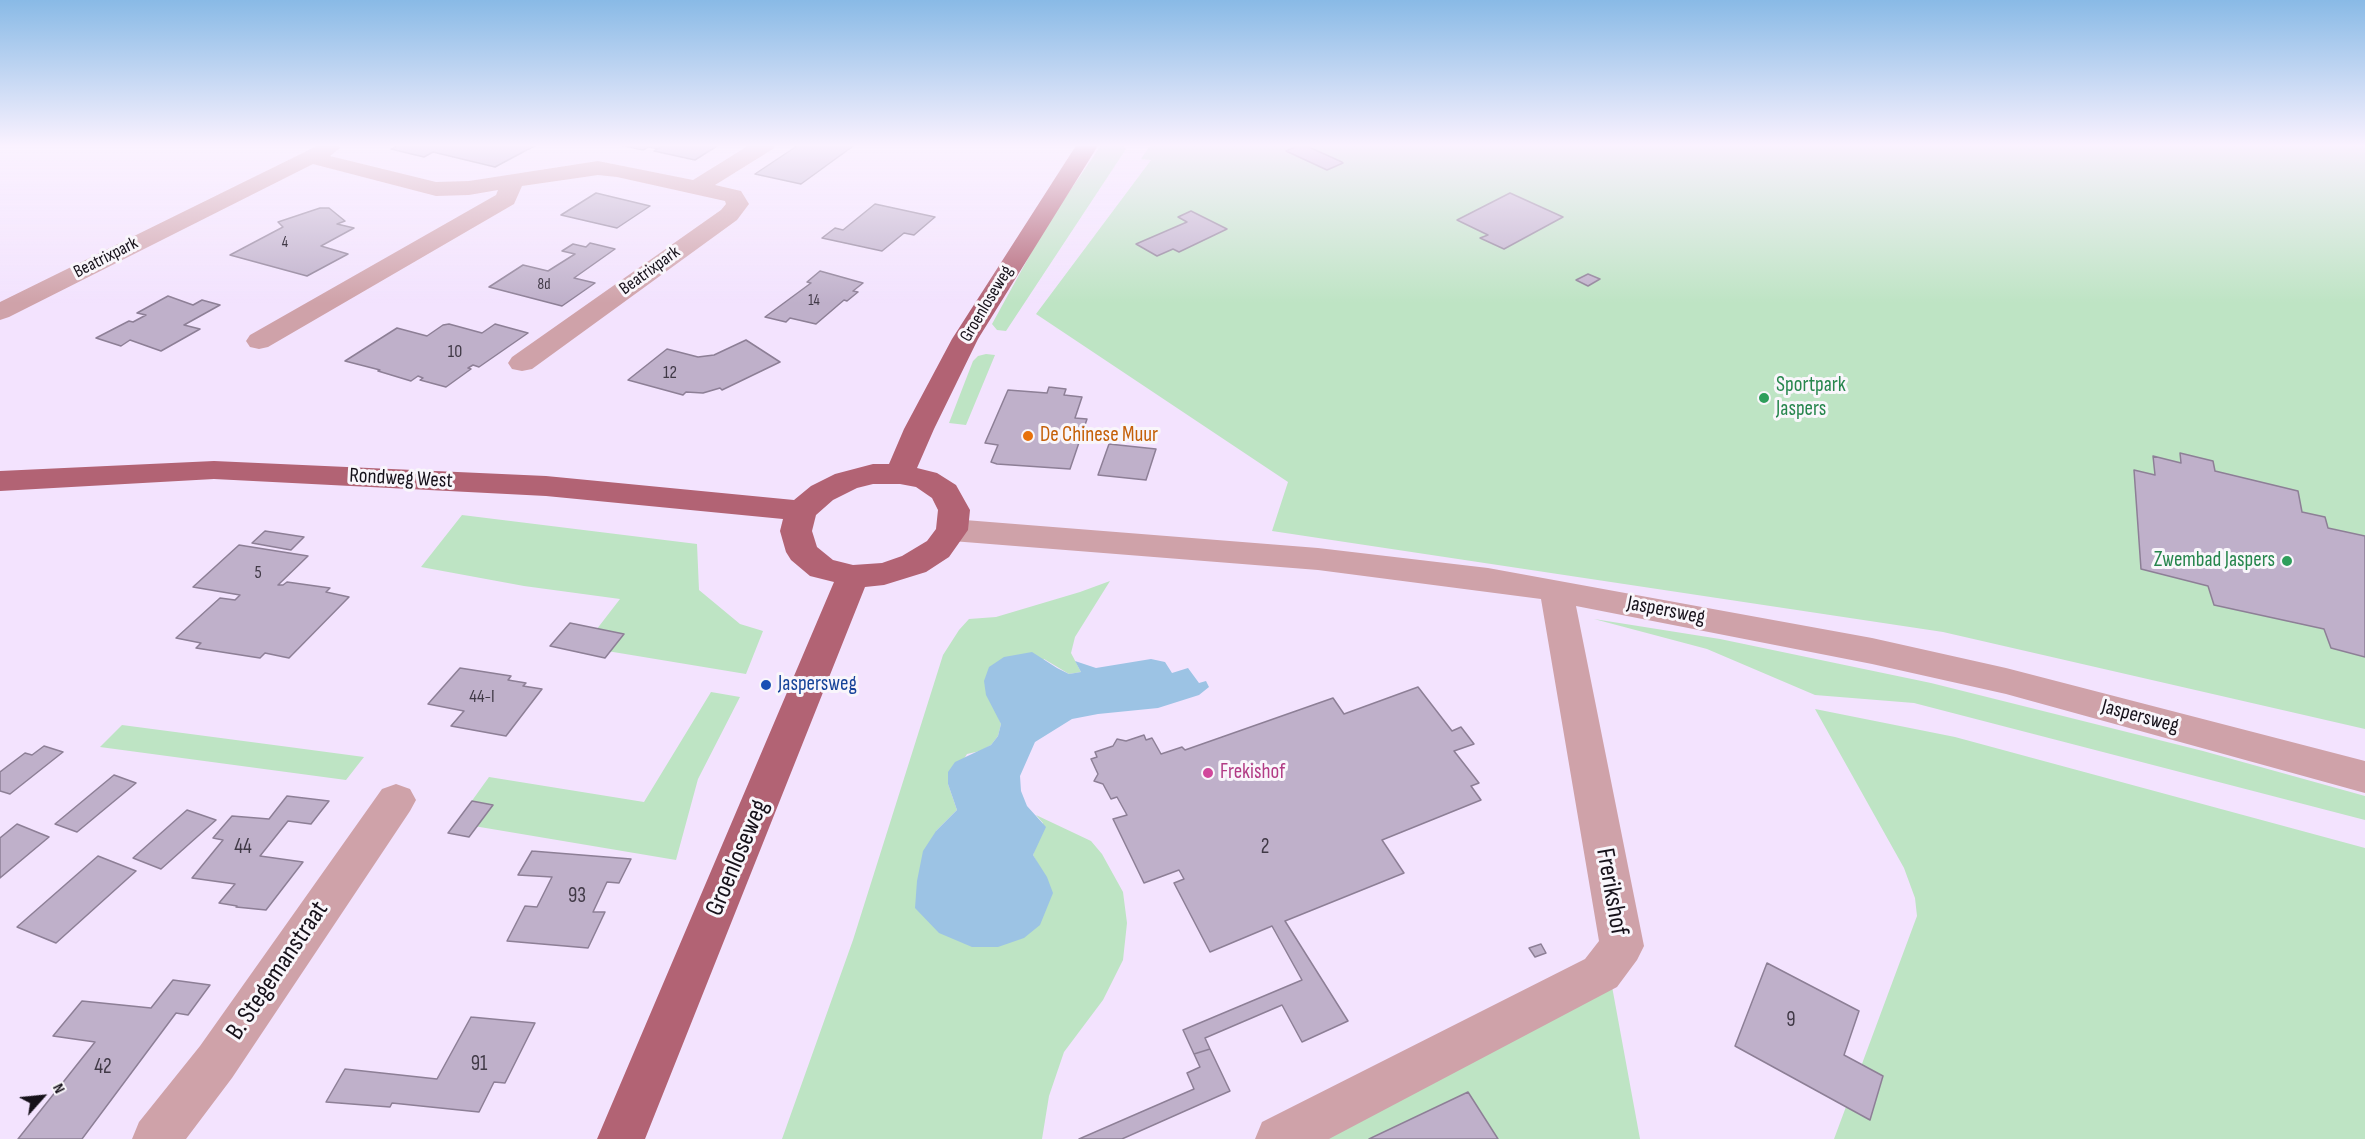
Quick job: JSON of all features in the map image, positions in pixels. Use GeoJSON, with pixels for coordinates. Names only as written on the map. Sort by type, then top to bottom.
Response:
{"type":"FeatureCollection","features":[{"type":"Feature","properties":{"kind":"main road","name":"Groenloseweg"},"geometry":{"type":"LineString","coordinates":[[900,474],[919,429],[965,339],[1053,197]]}},
{"type":"Feature","properties":{"kind":"main road","name":"Rondweg West"},"geometry":{"type":"LineString","coordinates":[[0,481],[214,470],[546,486],[801,511]]}},
{"type":"Feature","properties":{"kind":"main road"},"geometry":{"type":"LineString","coordinates":[[873,474],[900,474],[926,480],[945,492],[954,510],[952,530],[938,549],[914,564],[884,574],[853,576],[822,568],[802,552],[796,531],[801,511],[822,493],[846,481],[873,474]]}},
{"type":"Feature","properties":{"kind":"main road","name":"Groenloseweg"},"geometry":{"type":"LineString","coordinates":[[621,1139],[853,576]]}},
{"type":"Feature","properties":{"kind":"street","name":"Beatrixpark"},"geometry":{"type":"LineString","coordinates":[[0,312],[231,197]]}},
{"type":"Feature","properties":{"kind":"street"},"geometry":{"type":"LineString","coordinates":[[259,341],[506,200],[507,197]]}},
{"type":"Feature","properties":{"kind":"street","name":"Beatrixpark"},"geometry":{"type":"LineString","coordinates":[[522,363],[729,214],[738,204],[734,197]]}},
{"type":"Feature","properties":{"kind":"street","name":"Jaspersweg"},"geometry":{"type":"LineString","coordinates":[[952,530],[1318,559],[1488,579],[1556,590],[1872,651],[2006,681],[2365,777]]}},
{"type":"Feature","properties":{"kind":"street","name":"Frerikshof"},"geometry":{"type":"LineString","coordinates":[[1279,1139],[1601,973],[1622,945],[1556,590]]}},
{"type":"Feature","properties":{"kind":"street","name":"B. Stegemanstraat"},"geometry":{"type":"LineString","coordinates":[[156,1139],[216,1062],[396,800]]}},
{"type":"Feature","properties":{"kind":"green space"},"geometry":{"type":"Polygon","coordinates":[[[1065,197],[1094,197],[1006,331],[997,330],[992,324],[1047,224],[1065,197]]]}},
{"type":"Feature","properties":{"kind":"green space","name":"Sportpark Jaspers"},"geometry":{"type":"Polygon","coordinates":[[[1123,197],[2365,197],[2365,729],[1943,632],[1272,531],[1288,482],[1036,314],[1123,197]]]}},
{"type":"Feature","properties":{"kind":"green space"},"geometry":{"type":"Polygon","coordinates":[[[995,355],[966,425],[949,423],[973,361],[978,356],[995,355]]]}},
{"type":"Feature","properties":{"kind":"green space"},"geometry":{"type":"Polygon","coordinates":[[[462,515],[697,544],[699,590],[740,624],[763,631],[746,674],[583,647],[620,599],[524,586],[421,567],[462,515]]]}},
{"type":"Feature","properties":{"kind":"green space"},"geometry":{"type":"Polygon","coordinates":[[[1110,581],[1075,637],[1071,653],[1081,672],[1069,674],[1044,659],[998,716],[1001,724],[998,736],[991,745],[967,754],[948,784],[957,810],[936,831],[1039,866],[1033,855],[1043,823],[1036,815],[1091,841],[1102,854],[1123,892],[1127,923],[1123,960],[1103,1000],[1064,1052],[1049,1096],[1042,1139],[782,1139],[853,940],[943,655],[969,619],[996,617],[1110,581]]]}},
{"type":"Feature","properties":{"kind":"green space"},"geometry":{"type":"Polygon","coordinates":[[[1594,619],[1720,639],[1931,683],[2203,751],[2365,796],[2365,820],[1914,703],[1815,695],[1707,649],[1594,619]]]}},
{"type":"Feature","properties":{"kind":"green space"},"geometry":{"type":"Polygon","coordinates":[[[711,692],[740,697],[698,779],[676,860],[456,823],[489,777],[644,802],[711,692]]]}},
{"type":"Feature","properties":{"kind":"green space"},"geometry":{"type":"Polygon","coordinates":[[[1815,709],[1955,737],[2365,848],[2365,1139],[1834,1139],[1917,916],[1915,898],[1904,868],[1815,709]]]}},
{"type":"Feature","properties":{"kind":"green space"},"geometry":{"type":"Polygon","coordinates":[[[122,725],[364,757],[346,780],[100,747],[122,725]]]}},
{"type":"Feature","properties":{"kind":"green space"},"geometry":{"type":"Polygon","coordinates":[[[1611,981],[1640,1139],[1308,1139],[1611,981]]]}},
{"type":"Feature","properties":{"kind":"water"},"geometry":{"type":"Polygon","coordinates":[[[1032,652],[1069,674],[1081,672],[1075,661],[1096,668],[1151,659],[1165,662],[1172,673],[1188,668],[1199,683],[1206,681],[1209,687],[1199,695],[1158,708],[1072,719],[1035,742],[1020,776],[1021,791],[1027,806],[1046,827],[1033,855],[1047,877],[1053,893],[1040,925],[1024,938],[998,947],[972,947],[939,933],[915,908],[923,851],[936,831],[957,810],[948,784],[948,772],[955,762],[991,745],[998,736],[1001,724],[986,695],[984,681],[989,667],[1004,657],[1032,652]]]}},
{"type":"Feature","properties":{"kind":"building"},"geometry":{"type":"Polygon","coordinates":[[[589,197],[613,197],[650,206],[617,228],[561,215],[589,197]]]}},
{"type":"Feature","properties":{"kind":"building"},"geometry":{"type":"Polygon","coordinates":[[[1502,197],[1519,197],[1563,217],[1504,249],[1480,238],[1488,235],[1457,220],[1502,197]]]}},
{"type":"Feature","properties":{"kind":"building"},"geometry":{"type":"Polygon","coordinates":[[[875,204],[935,217],[914,235],[904,233],[882,251],[822,238],[835,228],[843,230],[875,204]]]}},
{"type":"Feature","properties":{"kind":"building"},"geometry":{"type":"Polygon","coordinates":[[[320,208],[329,208],[345,221],[337,224],[354,228],[321,246],[348,254],[307,276],[230,255],[283,227],[278,222],[320,208]]]}},
{"type":"Feature","properties":{"kind":"building"},"geometry":{"type":"Polygon","coordinates":[[[1191,211],[1227,229],[1179,252],[1173,249],[1157,256],[1136,244],[1187,222],[1178,217],[1191,211]]]}},
{"type":"Feature","properties":{"kind":"building"},"geometry":{"type":"Polygon","coordinates":[[[590,243],[615,249],[574,278],[595,283],[562,306],[489,287],[523,265],[548,271],[575,254],[562,251],[573,244],[586,247],[590,243]]]}},
{"type":"Feature","properties":{"kind":"building"},"geometry":{"type":"Polygon","coordinates":[[[820,271],[863,283],[853,291],[858,292],[847,301],[844,300],[816,324],[790,318],[786,322],[765,317],[811,283],[807,282],[820,271]]]}},
{"type":"Feature","properties":{"kind":"building"},"geometry":{"type":"Polygon","coordinates":[[[1588,274],[1600,279],[1588,286],[1576,280],[1588,274]]]}},
{"type":"Feature","properties":{"kind":"building"},"geometry":{"type":"Polygon","coordinates":[[[168,296],[193,305],[202,300],[220,305],[184,325],[200,329],[161,351],[130,340],[121,346],[96,338],[146,315],[137,313],[168,296]]]}},
{"type":"Feature","properties":{"kind":"building"},"geometry":{"type":"Polygon","coordinates":[[[449,324],[482,333],[495,324],[528,333],[479,367],[473,365],[468,368],[471,369],[446,387],[420,380],[423,378],[418,376],[411,381],[345,361],[397,328],[427,336],[443,325],[449,324]]]}},
{"type":"Feature","properties":{"kind":"building"},"geometry":{"type":"Polygon","coordinates":[[[746,340],[780,362],[722,390],[720,388],[703,393],[686,392],[683,395],[628,380],[667,349],[698,357],[714,355],[746,340]]]}},
{"type":"Feature","properties":{"kind":"building"},"geometry":{"type":"Polygon","coordinates":[[[1049,387],[1066,389],[1064,395],[1082,397],[1075,418],[1087,419],[1070,469],[991,462],[998,445],[985,443],[1008,390],[1047,393],[1049,387]]]}},
{"type":"Feature","properties":{"kind":"building"},"geometry":{"type":"Polygon","coordinates":[[[1109,444],[1156,449],[1146,480],[1098,475],[1109,444]]]}},
{"type":"Feature","properties":{"kind":"building"},"geometry":{"type":"Polygon","coordinates":[[[2180,453],[2213,461],[2215,471],[2298,491],[2302,512],[2325,517],[2328,528],[2365,536],[2365,657],[2331,648],[2324,629],[2214,605],[2208,586],[2141,569],[2134,470],[2155,475],[2153,456],[2181,463],[2180,453]]]}},
{"type":"Feature","properties":{"kind":"building"},"geometry":{"type":"Polygon","coordinates":[[[265,531],[304,537],[291,550],[252,543],[265,531]]]}},
{"type":"Feature","properties":{"kind":"building"},"geometry":{"type":"Polygon","coordinates":[[[239,545],[308,556],[278,585],[287,582],[330,588],[326,592],[349,597],[289,658],[265,653],[260,658],[196,648],[201,643],[176,638],[220,598],[235,600],[240,595],[193,587],[239,545]]]}},
{"type":"Feature","properties":{"kind":"building"},"geometry":{"type":"Polygon","coordinates":[[[570,623],[624,634],[605,658],[550,646],[570,623]]]}},
{"type":"Feature","properties":{"kind":"building"},"geometry":{"type":"Polygon","coordinates":[[[460,668],[511,676],[508,680],[526,683],[523,686],[542,689],[506,736],[451,726],[464,711],[428,704],[460,668]]]}},
{"type":"Feature","properties":{"kind":"building"},"geometry":{"type":"Polygon","coordinates":[[[1418,687],[1452,731],[1461,727],[1474,744],[1454,751],[1479,783],[1471,786],[1481,800],[1382,840],[1404,873],[1285,921],[1348,1021],[1302,1042],[1282,1005],[1205,1038],[1210,1049],[1194,1054],[1183,1030],[1302,980],[1272,926],[1210,952],[1174,883],[1184,879],[1179,870],[1144,883],[1113,819],[1127,815],[1117,797],[1111,799],[1103,784],[1094,781],[1098,774],[1091,759],[1097,757],[1095,752],[1113,746],[1117,739],[1126,741],[1144,735],[1146,740],[1152,738],[1161,754],[1182,747],[1185,750],[1333,698],[1344,714],[1418,687]]]}},
{"type":"Feature","properties":{"kind":"building"},"geometry":{"type":"Polygon","coordinates":[[[44,746],[63,752],[10,794],[0,791],[0,772],[25,753],[32,755],[44,746]]]}},
{"type":"Feature","properties":{"kind":"building"},"geometry":{"type":"Polygon","coordinates":[[[114,775],[136,783],[77,832],[55,824],[114,775]]]}},
{"type":"Feature","properties":{"kind":"building"},"geometry":{"type":"Polygon","coordinates":[[[287,796],[329,801],[311,824],[288,821],[260,856],[303,862],[266,910],[219,903],[235,884],[192,878],[223,840],[213,838],[232,816],[269,819],[287,796]]]}},
{"type":"Feature","properties":{"kind":"building"},"geometry":{"type":"Polygon","coordinates":[[[472,801],[493,805],[469,837],[448,833],[472,801]]]}},
{"type":"Feature","properties":{"kind":"building"},"geometry":{"type":"Polygon","coordinates":[[[187,810],[216,820],[161,869],[133,858],[187,810]]]}},
{"type":"Feature","properties":{"kind":"building"},"geometry":{"type":"Polygon","coordinates":[[[17,824],[49,837],[0,878],[0,838],[17,824]]]}},
{"type":"Feature","properties":{"kind":"building"},"geometry":{"type":"Polygon","coordinates":[[[532,851],[631,859],[619,883],[607,882],[593,912],[605,912],[588,948],[507,941],[525,906],[537,907],[552,877],[518,875],[532,851]]]}},
{"type":"Feature","properties":{"kind":"building"},"geometry":{"type":"Polygon","coordinates":[[[98,856],[136,871],[56,943],[17,927],[98,856]]]}},
{"type":"Feature","properties":{"kind":"building"},"geometry":{"type":"Polygon","coordinates":[[[1541,944],[1546,953],[1535,957],[1529,948],[1541,944]]]}},
{"type":"Feature","properties":{"kind":"building"},"geometry":{"type":"Polygon","coordinates":[[[1767,963],[1859,1011],[1844,1055],[1883,1076],[1870,1120],[1735,1046],[1767,963]]]}},
{"type":"Feature","properties":{"kind":"building"},"geometry":{"type":"Polygon","coordinates":[[[173,980],[210,985],[188,1015],[176,1013],[82,1139],[18,1139],[95,1042],[53,1036],[82,1001],[151,1008],[173,980]]]}},
{"type":"Feature","properties":{"kind":"building"},"geometry":{"type":"Polygon","coordinates":[[[471,1017],[535,1023],[505,1083],[494,1082],[479,1112],[392,1103],[390,1107],[326,1102],[345,1069],[437,1079],[471,1017]]]}},
{"type":"Feature","properties":{"kind":"building"},"geometry":{"type":"Polygon","coordinates":[[[1210,1049],[1230,1091],[1122,1139],[1079,1139],[1194,1089],[1187,1073],[1200,1067],[1194,1054],[1210,1049]]]}},
{"type":"Feature","properties":{"kind":"building"},"geometry":{"type":"Polygon","coordinates":[[[1468,1092],[1498,1139],[1369,1139],[1468,1092]]]}},
{"type":"Feature","properties":{"kind":"place","name":"Sportpark Jaspers"},"geometry":{"type":"Point","coordinates":[1764,398]}},
{"type":"Feature","properties":{"kind":"place","name":"De Chinese Muur"},"geometry":{"type":"Point","coordinates":[1028,436]}},
{"type":"Feature","properties":{"kind":"place","name":"Zwembad Jaspers"},"geometry":{"type":"Point","coordinates":[2287,561]}},
{"type":"Feature","properties":{"kind":"place","name":"Jaspersweg"},"geometry":{"type":"Point","coordinates":[766,685]}},
{"type":"Feature","properties":{"kind":"place","name":"Frekishof"},"geometry":{"type":"Point","coordinates":[1208,773]}}]}
